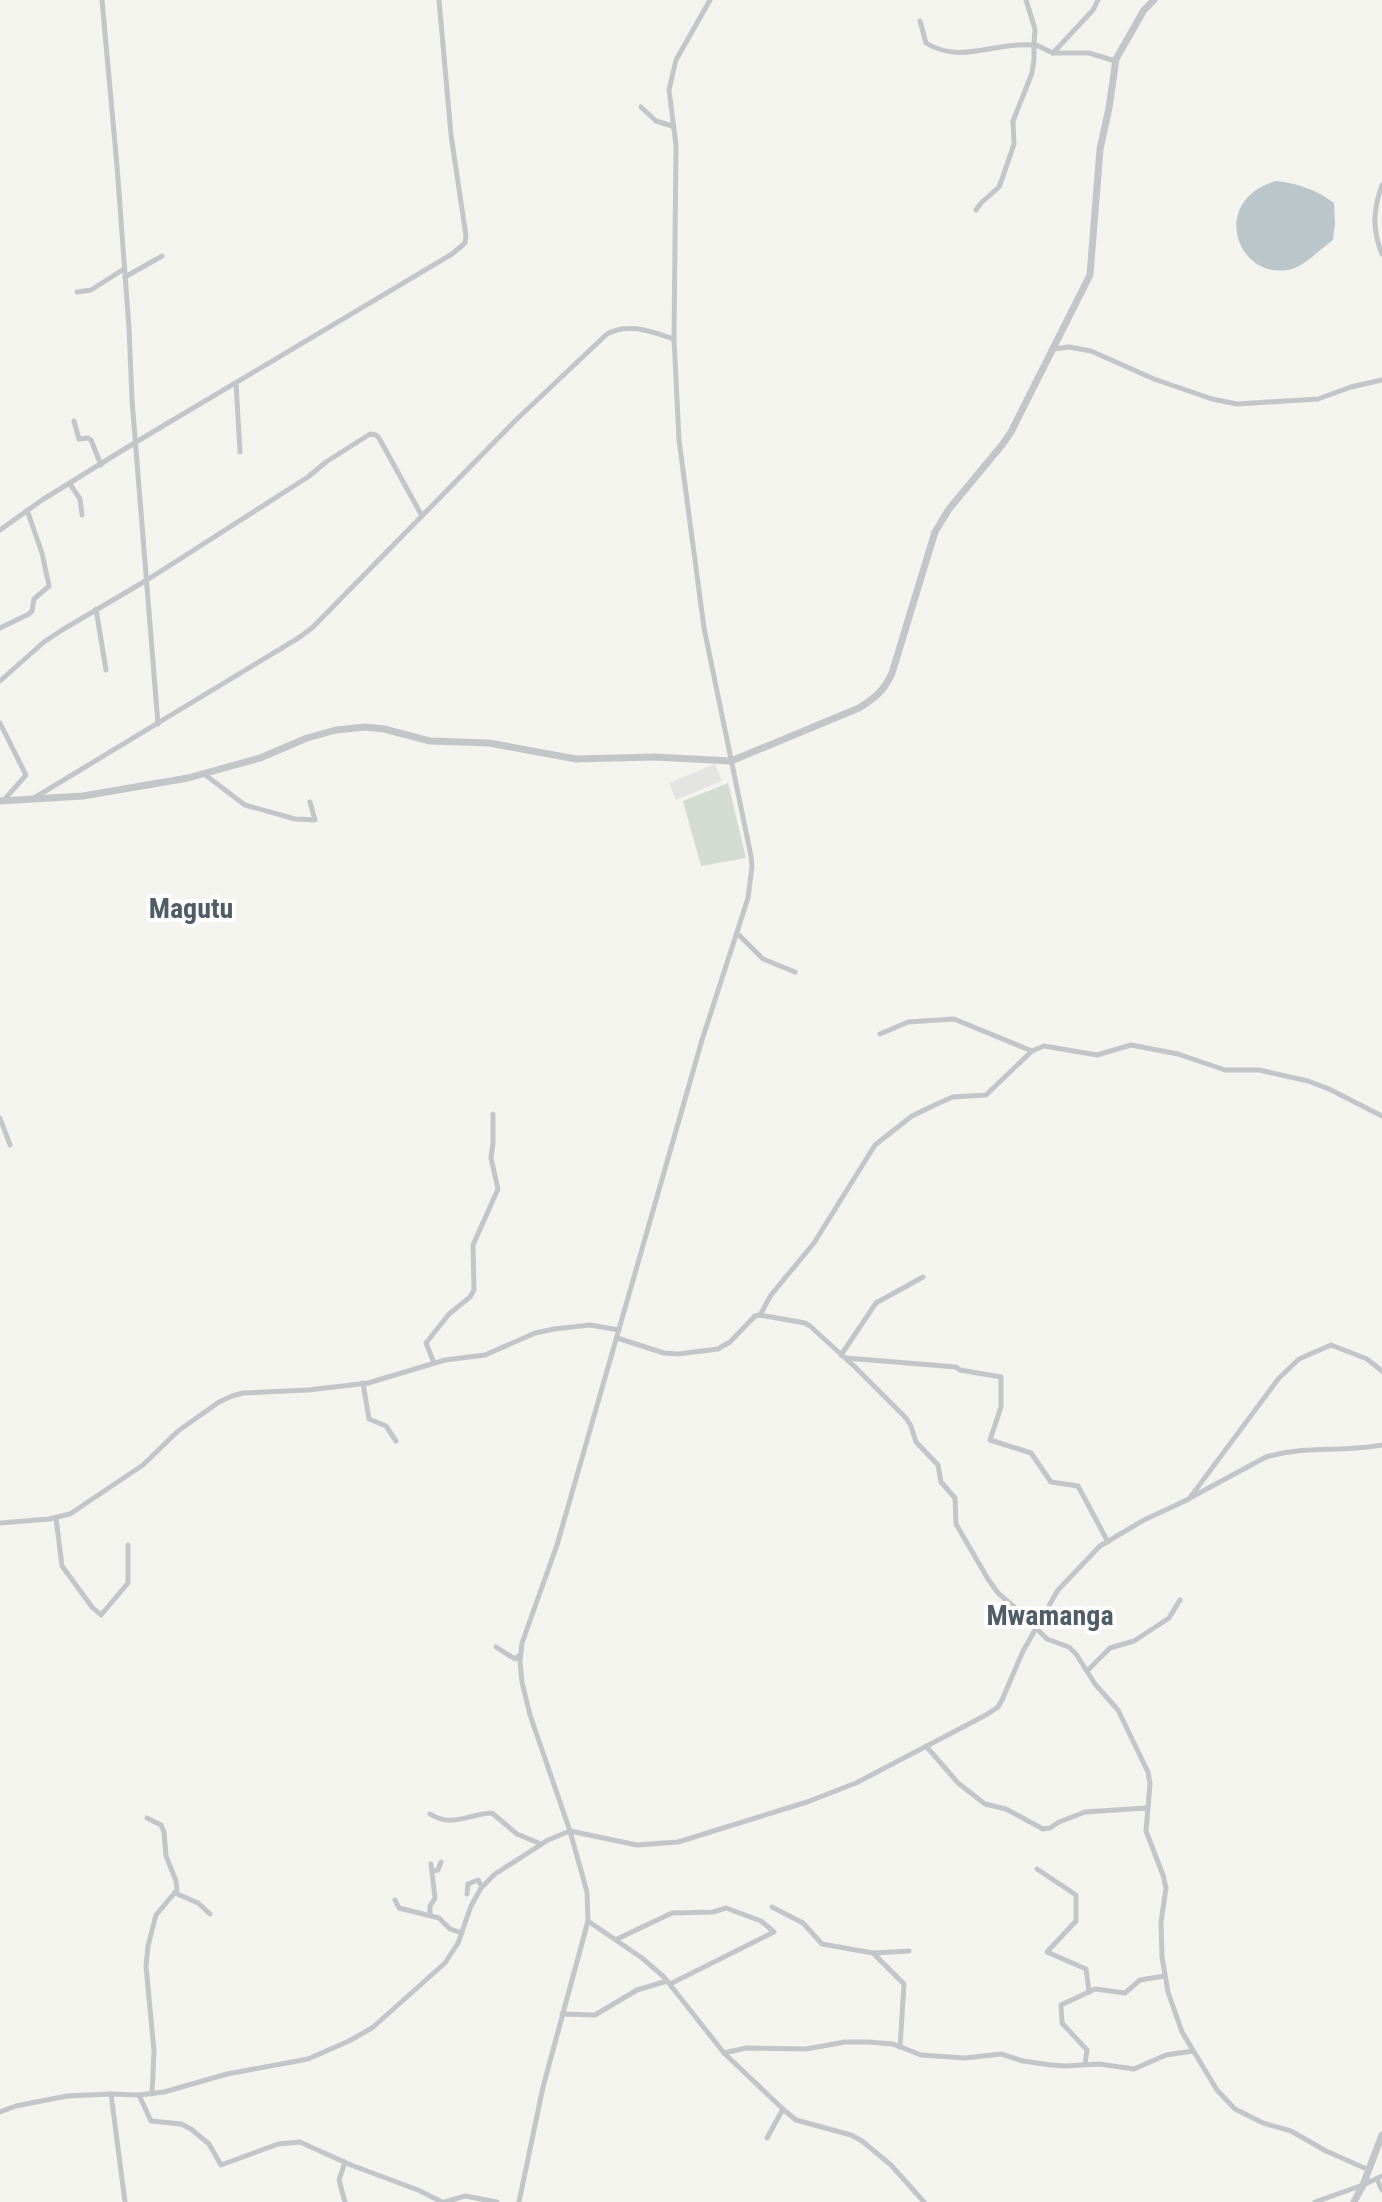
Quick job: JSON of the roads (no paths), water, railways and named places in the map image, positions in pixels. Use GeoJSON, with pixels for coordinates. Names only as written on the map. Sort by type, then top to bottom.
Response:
{"type":"FeatureCollection","features":[{"type":"Feature","properties":{"kind":"street"},"geometry":{"type":"LineString","coordinates":[[102,0],[158,724]]}},
{"type":"Feature","properties":{"kind":"street"},"geometry":{"type":"LineString","coordinates":[[0,530],[136,442],[452,254],[465,243],[451,135],[439,0]]}},
{"type":"Feature","properties":{"kind":"street"},"geometry":{"type":"LineString","coordinates":[[519,2202],[543,2087],[588,1921],[587,1892],[522,1682],[522,1643],[557,1545],[702,1040],[748,898],[752,867],[702,613],[679,440],[674,339],[676,145],[669,90],[676,60],[710,0]]}},
{"type":"Feature","properties":{"kind":"street"},"geometry":{"type":"LineString","coordinates":[[976,210],[999,187],[1014,144],[1013,121],[1032,73],[1034,24],[1026,0]]}},
{"type":"Feature","properties":{"kind":"street"},"geometry":{"type":"LineString","coordinates":[[1053,53],[1093,10],[1098,0]]}},
{"type":"Feature","properties":{"kind":"street"},"geometry":{"type":"LineString","coordinates":[[2,801],[83,796],[204,774],[260,758],[307,738],[336,730],[365,727],[430,741],[489,743],[576,759],[655,757],[731,761],[859,708],[875,698],[885,689],[892,673],[935,532],[949,509],[1011,432],[1090,275],[1100,149],[1115,61],[1144,10],[1154,0]]}},
{"type":"Feature","properties":{"kind":"street"},"geometry":{"type":"LineString","coordinates":[[920,21],[926,43],[944,52],[967,53],[1033,44],[1053,53],[1089,53],[1115,61]]}},
{"type":"Feature","properties":{"kind":"street"},"geometry":{"type":"LineString","coordinates":[[641,107],[656,121],[672,126]]}},
{"type":"Feature","properties":{"kind":"street"},"geometry":{"type":"LineString","coordinates":[[1382,185],[1374,211],[1382,254]]}},
{"type":"Feature","properties":{"kind":"street"},"geometry":{"type":"LineString","coordinates":[[77,292],[91,290],[162,256]]}},
{"type":"Feature","properties":{"kind":"street"},"geometry":{"type":"LineString","coordinates":[[33,799],[313,627],[517,419],[607,334],[626,328],[648,330],[674,339]]}},
{"type":"Feature","properties":{"kind":"street"},"geometry":{"type":"LineString","coordinates":[[1054,349],[1069,347],[1091,351],[1154,379],[1212,399],[1237,404],[1318,399],[1382,380]]}},
{"type":"Feature","properties":{"kind":"street"},"geometry":{"type":"LineString","coordinates":[[236,383],[240,452]]}},
{"type":"Feature","properties":{"kind":"street"},"geometry":{"type":"LineString","coordinates":[[74,421],[77,437],[91,440],[101,465]]}},
{"type":"Feature","properties":{"kind":"street"},"geometry":{"type":"LineString","coordinates":[[0,681],[44,642],[147,580],[370,434],[379,438],[422,516]]}},
{"type":"Feature","properties":{"kind":"street"},"geometry":{"type":"LineString","coordinates":[[70,484],[80,499],[82,515]]}},
{"type":"Feature","properties":{"kind":"street"},"geometry":{"type":"LineString","coordinates":[[0,628],[29,614],[34,599],[49,586],[42,553],[27,510]]}},
{"type":"Feature","properties":{"kind":"street"},"geometry":{"type":"LineString","coordinates":[[96,609],[106,670]]}},
{"type":"Feature","properties":{"kind":"street"},"geometry":{"type":"LineString","coordinates":[[0,723],[26,775],[2,801]]}},
{"type":"Feature","properties":{"kind":"street"},"geometry":{"type":"LineString","coordinates":[[204,774],[245,805],[295,819],[315,820],[310,802]]}},
{"type":"Feature","properties":{"kind":"street"},"geometry":{"type":"LineString","coordinates":[[737,933],[763,959],[795,972]]}},
{"type":"Feature","properties":{"kind":"street"},"geometry":{"type":"LineString","coordinates":[[880,1034],[908,1022],[954,1019],[1032,1051]]}},
{"type":"Feature","properties":{"kind":"street"},"geometry":{"type":"LineString","coordinates":[[760,1315],[771,1295],[814,1243],[875,1145],[912,1116],[939,1103],[953,1097],[986,1095],[1032,1051],[1044,1046],[1097,1055],[1131,1045],[1172,1053],[1218,1069],[1259,1070],[1308,1081],[1382,1116]]}},
{"type":"Feature","properties":{"kind":"street"},"geometry":{"type":"LineString","coordinates":[[434,1363],[426,1343],[449,1314],[474,1290],[473,1245],[498,1189],[491,1158],[493,1114]]}},
{"type":"Feature","properties":{"kind":"street"},"geometry":{"type":"LineString","coordinates":[[0,1118],[10,1145]]}},
{"type":"Feature","properties":{"kind":"street"},"geometry":{"type":"LineString","coordinates":[[843,1356],[876,1303],[923,1277]]}},
{"type":"Feature","properties":{"kind":"street"},"geometry":{"type":"LineString","coordinates":[[617,1338],[664,1353],[678,1354],[726,1346],[750,1319],[760,1315],[805,1323],[906,1418],[916,1442],[938,1465],[941,1482],[955,1498],[956,1524],[988,1579],[998,1593],[1047,1639],[1069,1647],[1076,1654],[1095,1684],[1118,1710],[1148,1772],[1150,1784],[1146,1831],[1166,1888],[1161,1922],[1162,1957],[1168,1992],[1182,2032],[1217,2090],[1235,2109],[1263,2123],[1291,2131],[1334,2156],[1369,2170]]}},
{"type":"Feature","properties":{"kind":"street"},"geometry":{"type":"LineString","coordinates":[[0,1523],[70,1514],[143,1465],[178,1431],[232,1396],[363,1383],[434,1363],[485,1355],[535,1333],[554,1329],[590,1325],[619,1330]]}},
{"type":"Feature","properties":{"kind":"street"},"geometry":{"type":"LineString","coordinates":[[1189,1499],[1279,1378],[1299,1359],[1331,1345],[1367,1359],[1382,1371]]}},
{"type":"Feature","properties":{"kind":"street"},"geometry":{"type":"LineString","coordinates":[[843,1356],[956,1367],[1001,1377],[1001,1407],[990,1440],[1031,1453],[1051,1482],[1078,1486],[1108,1542]]}},
{"type":"Feature","properties":{"kind":"street"},"geometry":{"type":"LineString","coordinates":[[363,1383],[369,1419],[386,1426],[396,1441]]}},
{"type":"Feature","properties":{"kind":"street"},"geometry":{"type":"LineString","coordinates":[[0,2112],[67,2096],[164,2092],[227,2074],[308,2059],[349,2041],[372,2028],[445,1963],[458,1943],[471,1906],[482,1887],[495,1874],[542,1844],[570,1831],[637,1845],[678,1842],[807,1802],[856,1783],[998,1707],[1023,1651],[1058,1590],[1100,1546],[1266,1457],[1306,1449],[1344,1450],[1382,1445]]}},
{"type":"Feature","properties":{"kind":"street"},"geometry":{"type":"LineString","coordinates":[[56,1518],[62,1566],[101,1615],[128,1583],[128,1545]]}},
{"type":"Feature","properties":{"kind":"street"},"geometry":{"type":"LineString","coordinates":[[1087,1671],[1110,1648],[1134,1641],[1169,1618],[1180,1600]]}},
{"type":"Feature","properties":{"kind":"street"},"geometry":{"type":"LineString","coordinates":[[496,1647],[515,1659],[521,1654]]}},
{"type":"Feature","properties":{"kind":"street"},"geometry":{"type":"LineString","coordinates":[[926,1746],[958,1783],[985,1804],[1006,1809],[1043,1829],[1085,1812],[1146,1808]]}},
{"type":"Feature","properties":{"kind":"street"},"geometry":{"type":"LineString","coordinates":[[430,1814],[440,1820],[457,1821],[476,1814],[492,1813],[517,1834],[542,1844]]}},
{"type":"Feature","properties":{"kind":"street"},"geometry":{"type":"LineString","coordinates":[[147,1818],[156,1821],[164,1832],[166,1856],[176,1881],[175,1893],[156,1915],[148,1946],[146,1966],[154,2051],[152,2094]]}},
{"type":"Feature","properties":{"kind":"street"},"geometry":{"type":"LineString","coordinates":[[430,1915],[430,1906],[435,1898],[431,1868],[438,1870],[441,1862]]}},
{"type":"Feature","properties":{"kind":"street"},"geometry":{"type":"LineString","coordinates":[[1046,1875],[1037,1869],[1076,1895],[1076,1921],[1047,1952],[1086,1969],[1089,1992]]}},
{"type":"Feature","properties":{"kind":"street"},"geometry":{"type":"LineString","coordinates":[[467,1894],[468,1884],[478,1880],[482,1887]]}},
{"type":"Feature","properties":{"kind":"street"},"geometry":{"type":"LineString","coordinates":[[175,1893],[198,1903],[210,1914]]}},
{"type":"Feature","properties":{"kind":"street"},"geometry":{"type":"LineString","coordinates":[[395,1900],[399,1908],[439,1918],[450,1929],[462,1933]]}},
{"type":"Feature","properties":{"kind":"street"},"geometry":{"type":"LineString","coordinates":[[772,1907],[803,1923],[822,1944],[873,1953],[909,1951]]}},
{"type":"Feature","properties":{"kind":"street"},"geometry":{"type":"LineString","coordinates":[[562,2014],[595,2015],[637,1990],[669,1982],[774,1932],[761,1921],[726,1908],[713,1912],[672,1913],[616,1939]]}},
{"type":"Feature","properties":{"kind":"street"},"geometry":{"type":"LineString","coordinates":[[588,1921],[642,1958],[669,1982],[724,2053],[796,2120],[862,2141],[891,2165],[924,2202]]}},
{"type":"Feature","properties":{"kind":"street"},"geometry":{"type":"LineString","coordinates":[[873,1953],[904,1984],[900,2047]]}},
{"type":"Feature","properties":{"kind":"street"},"geometry":{"type":"LineString","coordinates":[[1085,2064],[1087,2050],[1062,2023],[1061,2005],[1095,1989],[1125,1993],[1140,1980],[1165,1976]]}},
{"type":"Feature","properties":{"kind":"street"},"geometry":{"type":"LineString","coordinates":[[724,2053],[746,2048],[806,2049],[845,2042],[880,2043],[921,2055],[965,2058],[1001,2054],[1051,2065],[1099,2064],[1134,2069],[1166,2055],[1193,2051]]}},
{"type":"Feature","properties":{"kind":"street"},"geometry":{"type":"LineString","coordinates":[[111,2094],[125,2202]]}},
{"type":"Feature","properties":{"kind":"street"},"geometry":{"type":"LineString","coordinates":[[139,2095],[151,2121],[181,2124],[191,2129],[209,2144],[221,2165],[288,2141],[300,2142],[443,2202],[465,2196],[497,2202]]}},
{"type":"Feature","properties":{"kind":"street"},"geometry":{"type":"LineString","coordinates":[[767,2138],[783,2109]]}},
{"type":"Feature","properties":{"kind":"street"},"geometry":{"type":"LineString","coordinates":[[1354,2202],[1382,2135]]}},
{"type":"Feature","properties":{"kind":"street"},"geometry":{"type":"LineString","coordinates":[[345,2162],[339,2180],[345,2202]]}},
{"type":"Feature","properties":{"kind":"street"},"geometry":{"type":"LineString","coordinates":[[1315,2202],[1379,2177],[1382,2190]]}},
{"type":"Feature","properties":{"kind":"district","name":"Magutu"},"geometry":{"type":"Point","coordinates":[191,908]}},
{"type":"Feature","properties":{"kind":"district","name":"Mwamanga"},"geometry":{"type":"Point","coordinates":[1050,1615]}}]}
